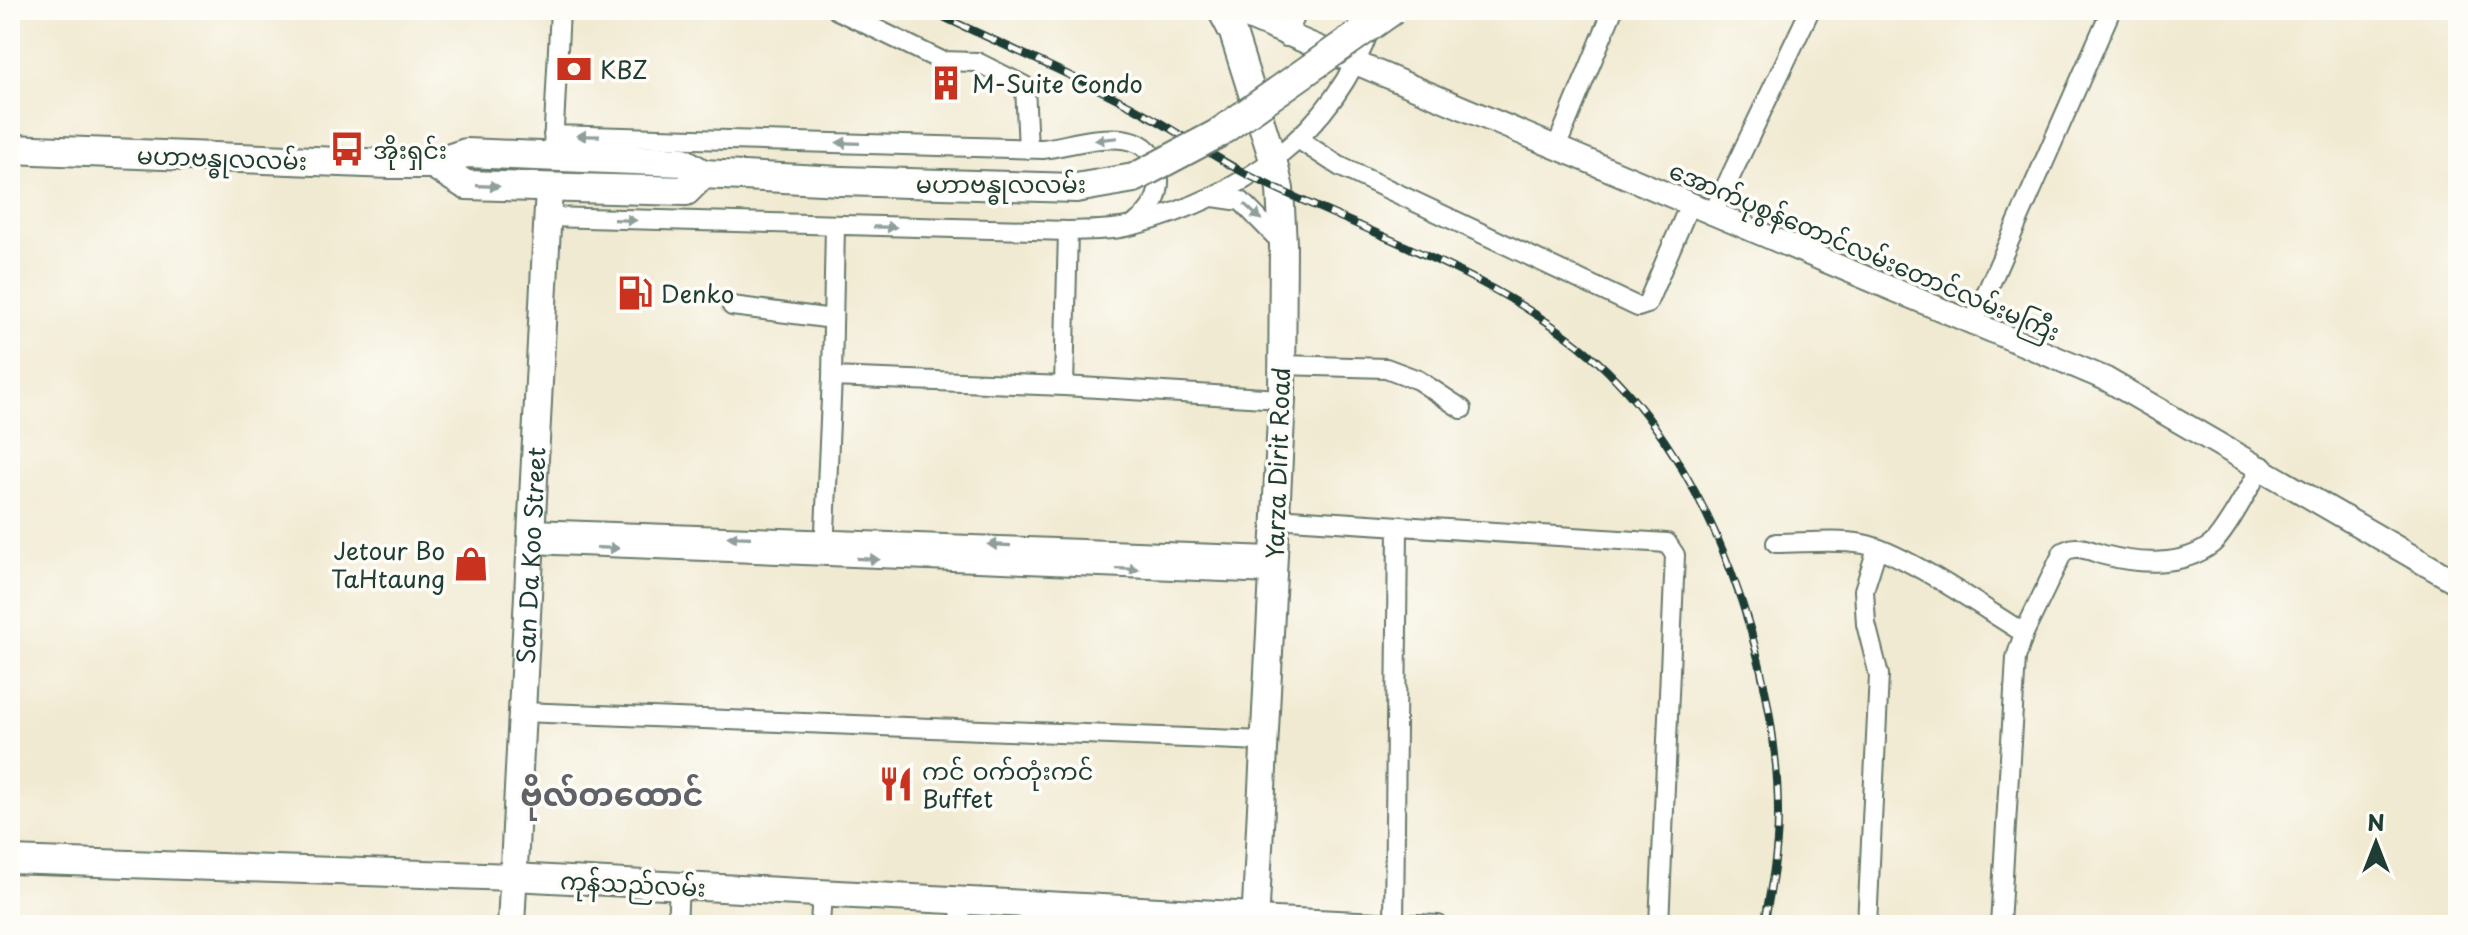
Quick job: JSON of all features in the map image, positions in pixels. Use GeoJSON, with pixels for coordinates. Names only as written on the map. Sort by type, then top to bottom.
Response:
{"type":"FeatureCollection","features":[{"type":"Feature","properties":{"kind":"main road","name":"Yarza Dirit Road"},"geometry":{"type":"LineString","coordinates":[[1221,10],[1233,33],[1274,163],[1280,189],[1283,244],[1282,399],[1255,921]]}},
{"type":"Feature","properties":{"kind":"main road","name":"မဟာဗန္ဓုလလမ်း"},"geometry":{"type":"LineString","coordinates":[[12,150],[433,164],[466,153],[553,146],[683,162],[703,174],[1076,188],[1134,178],[1217,134],[1393,10]]}},
{"type":"Feature","properties":{"kind":"main road","name":"မဟာဗန္ဓုလလမ်း"},"geometry":{"type":"LineString","coordinates":[[433,164],[466,185],[686,191],[703,174]]}},
{"type":"Feature","properties":{"kind":"main road","name":"San Da Koo Street"},"geometry":{"type":"LineString","coordinates":[[511,925],[549,188]]}},
{"type":"Feature","properties":{"kind":"main road","name":"ကုန်သည်လမ်း"},"geometry":{"type":"LineString","coordinates":[[10,860],[513,877],[822,893],[960,913],[1255,921]]}},
{"type":"Feature","properties":{"kind":"street"},"geometry":{"type":"LineString","coordinates":[[560,10],[553,146],[1028,149],[1075,145],[1110,136],[1136,141],[1151,155],[1159,182],[1156,200],[1147,214],[1132,226]]}},
{"type":"Feature","properties":{"kind":"street"},"geometry":{"type":"LineString","coordinates":[[837,10],[942,61],[977,62],[1025,86],[1028,149]]}},
{"type":"Feature","properties":{"kind":"street","name":"အောက်ပုစွန်တောင်လမ်းတောင်လမ်းမကြီး"},"geometry":{"type":"LineString","coordinates":[[1230,10],[1286,37],[2106,379],[2262,466],[2458,583]]}},
{"type":"Feature","properties":{"kind":"street"},"geometry":{"type":"LineString","coordinates":[[1286,37],[1298,10]]}},
{"type":"Feature","properties":{"kind":"street"},"geometry":{"type":"LineString","coordinates":[[547,217],[1068,231],[1132,226],[1213,197],[1274,163],[1298,139],[1357,65],[1379,10]]}},
{"type":"Feature","properties":{"kind":"street"},"geometry":{"type":"LineString","coordinates":[[1556,148],[1613,10]]}},
{"type":"Feature","properties":{"kind":"street"},"geometry":{"type":"LineString","coordinates":[[1712,215],[1810,10]]}},
{"type":"Feature","properties":{"kind":"street"},"geometry":{"type":"LineString","coordinates":[[1973,323],[2111,10]]}},
{"type":"Feature","properties":{"kind":"street"},"geometry":{"type":"LineString","coordinates":[[1298,139],[1339,166],[1638,307],[1647,304],[1689,206]]}},
{"type":"Feature","properties":{"kind":"street"},"geometry":{"type":"LineString","coordinates":[[1213,197],[1241,201],[1283,244]]}},
{"type":"Feature","properties":{"kind":"street"},"geometry":{"type":"LineString","coordinates":[[824,549],[835,226]]}},
{"type":"Feature","properties":{"kind":"street"},"geometry":{"type":"LineString","coordinates":[[1064,386],[1068,231]]}},
{"type":"Feature","properties":{"kind":"street"},"geometry":{"type":"LineString","coordinates":[[732,306],[833,319]]}},
{"type":"Feature","properties":{"kind":"street"},"geometry":{"type":"LineString","coordinates":[[1282,365],[1386,368],[1418,380],[1462,409]]}},
{"type":"Feature","properties":{"kind":"street"},"geometry":{"type":"LineString","coordinates":[[832,377],[1282,399]]}},
{"type":"Feature","properties":{"kind":"street"},"geometry":{"type":"LineString","coordinates":[[2000,925],[2016,658],[2024,633],[2063,552],[2079,547],[2116,558],[2150,562],[2176,560],[2195,553],[2213,543],[2262,466]]}},
{"type":"Feature","properties":{"kind":"street"},"geometry":{"type":"LineString","coordinates":[[1274,518],[1667,543],[1675,555],[1659,925]]}},
{"type":"Feature","properties":{"kind":"street"},"geometry":{"type":"LineString","coordinates":[[1394,924],[1398,528]]}},
{"type":"Feature","properties":{"kind":"street"},"geometry":{"type":"LineString","coordinates":[[531,537],[1273,565]]}},
{"type":"Feature","properties":{"kind":"street"},"geometry":{"type":"LineString","coordinates":[[1776,543],[1863,544],[1877,549],[1932,577],[2024,633]]}},
{"type":"Feature","properties":{"kind":"street"},"geometry":{"type":"LineString","coordinates":[[1867,925],[1879,675],[1866,624],[1864,590],[1877,549]]}},
{"type":"Feature","properties":{"kind":"street"},"geometry":{"type":"LineString","coordinates":[[522,712],[1264,741]]}},
{"type":"Feature","properties":{"kind":"street"},"geometry":{"type":"LineString","coordinates":[[677,925],[679,886]]}},
{"type":"Feature","properties":{"kind":"street"},"geometry":{"type":"LineString","coordinates":[[820,925],[822,893]]}},
{"type":"Feature","properties":{"kind":"street"},"geometry":{"type":"LineString","coordinates":[[1255,921],[1438,925]]}},
{"type":"Feature","properties":{"kind":"railway"},"geometry":{"type":"LineString","coordinates":[[928,10],[1127,104],[1252,177],[1476,280],[1560,331],[1597,361],[1638,404],[1674,455],[1705,511],[1731,570],[1766,695],[1775,757],[1778,816],[1772,884],[1764,925]]}},
{"type":"Feature","properties":{"kind":"place","name":"KBZ"},"geometry":{"type":"Point","coordinates":[574,69]}},
{"type":"Feature","properties":{"kind":"place","name":"M-Suite Condo"},"geometry":{"type":"Point","coordinates":[946,83]}},
{"type":"Feature","properties":{"kind":"place","name":"အိုးရှင်း"},"geometry":{"type":"Point","coordinates":[347,149]}},
{"type":"Feature","properties":{"kind":"place","name":"Denko"},"geometry":{"type":"Point","coordinates":[635,293]}},
{"type":"Feature","properties":{"kind":"place","name":"Jetour Bo TaHtaung"},"geometry":{"type":"Point","coordinates":[471,564]}},
{"type":"Feature","properties":{"kind":"place","name":"ကင် ဝက်တုံးကင် Buffet"},"geometry":{"type":"Point","coordinates":[896,784]}},
{"type":"Feature","properties":{"kind":"district","name":"ဗိုလ်တထောင်"},"geometry":{"type":"Point","coordinates":[612,793]}}]}
